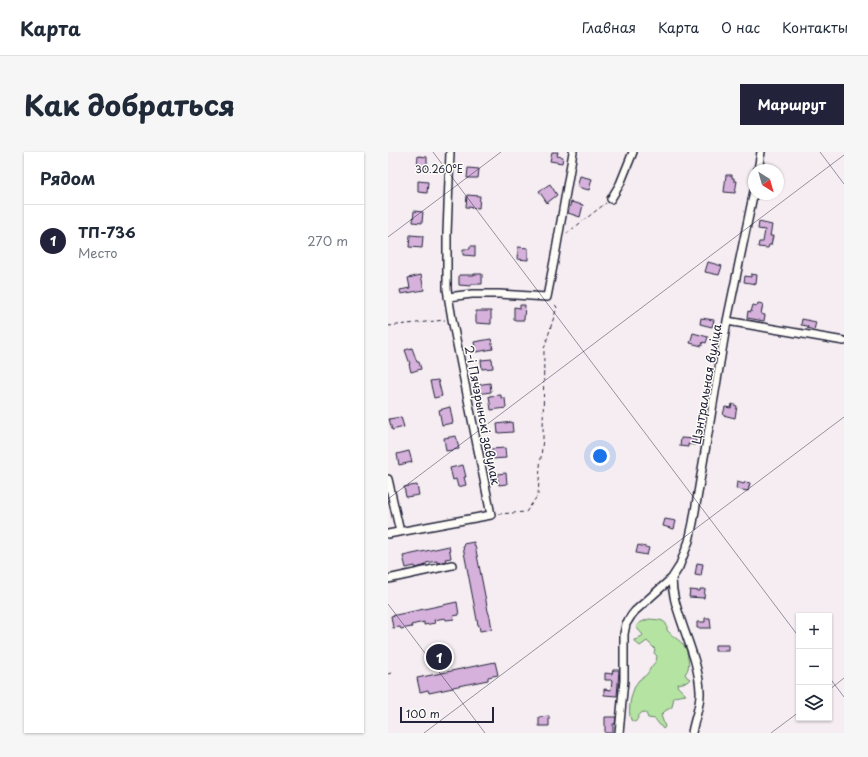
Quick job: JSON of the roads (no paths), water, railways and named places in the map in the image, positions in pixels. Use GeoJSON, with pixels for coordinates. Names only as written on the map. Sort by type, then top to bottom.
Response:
{"type":"FeatureCollection","features":[{"type":"Feature","properties":{"kind":"street","name":"2-і Пячэрынскі завулак"},"geometry":{"type":"LineString","coordinates":[[400,532],[491,515],[447,289],[447,234],[450,152]]}},
{"type":"Feature","properties":{"kind":"street"},"geometry":{"type":"LineString","coordinates":[[448,297],[472,294],[499,294],[547,297],[573,152]]}},
{"type":"Feature","properties":{"kind":"street"},"geometry":{"type":"LineString","coordinates":[[611,199],[620,184],[633,152]]}},
{"type":"Feature","properties":{"kind":"street"},"geometry":{"type":"LineString","coordinates":[[759,164],[761,152]]}},
{"type":"Feature","properties":{"kind":"street","name":"Цэнтральная вуліца"},"geometry":{"type":"LineString","coordinates":[[619,733],[624,680],[624,634],[626,624],[635,611],[672,578],[684,556],[693,524],[727,321],[752,200]]}},
{"type":"Feature","properties":{"kind":"street"},"geometry":{"type":"LineString","coordinates":[[727,321],[844,341]]}},
{"type":"Feature","properties":{"kind":"street"},"geometry":{"type":"LineString","coordinates":[[388,479],[400,532],[388,534]]}},
{"type":"Feature","properties":{"kind":"street"},"geometry":{"type":"LineString","coordinates":[[388,579],[452,565]]}},
{"type":"Feature","properties":{"kind":"street"},"geometry":{"type":"LineString","coordinates":[[672,578],[672,589],[675,603],[692,651],[699,679],[700,700],[692,733]]}},
{"type":"Feature","properties":{"kind":"place","name":"ТП-736"},"geometry":{"type":"Point","coordinates":[439,657]}}]}
